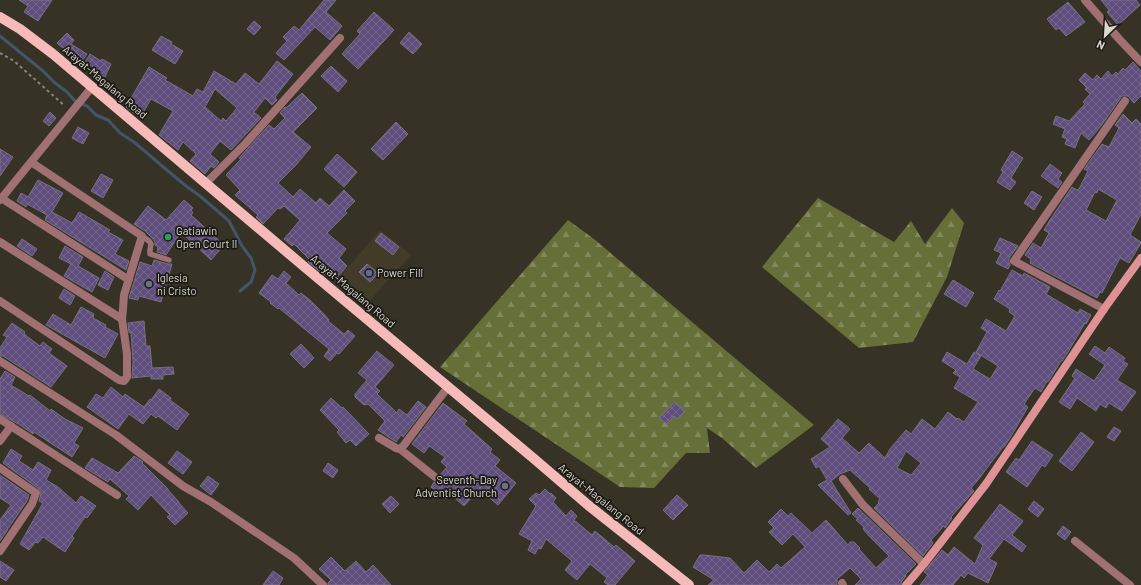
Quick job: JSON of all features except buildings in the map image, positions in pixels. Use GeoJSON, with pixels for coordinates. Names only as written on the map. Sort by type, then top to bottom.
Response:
{"type":"FeatureCollection","features":[{"type":"Feature","properties":{"kind":"main road","name":"Arayat-Magalang Road"},"geometry":{"type":"LineString","coordinates":[[0,17],[20,29],[53,54],[588,505],[689,585]]}},
{"type":"Feature","properties":{"kind":"street"},"geometry":{"type":"LineString","coordinates":[[1085,0],[1141,62]]}},
{"type":"Feature","properties":{"kind":"street"},"geometry":{"type":"LineString","coordinates":[[206,183],[245,144],[340,38]]}},
{"type":"Feature","properties":{"kind":"street"},"geometry":{"type":"LineString","coordinates":[[92,87],[1,199],[129,279]]}},
{"type":"Feature","properties":{"kind":"street"},"geometry":{"type":"LineString","coordinates":[[1104,309],[1014,261],[1125,101]]}},
{"type":"Feature","properties":{"kind":"street"},"geometry":{"type":"LineString","coordinates":[[0,301],[119,380],[124,381],[128,377],[127,354],[122,318],[124,295],[142,236],[31,162]]}},
{"type":"Feature","properties":{"kind":"street"},"geometry":{"type":"LineString","coordinates":[[0,242],[122,318]]}},
{"type":"Feature","properties":{"kind":"street"},"geometry":{"type":"LineString","coordinates":[[906,585],[986,484],[1104,309],[1141,258]]}},
{"type":"Feature","properties":{"kind":"street"},"geometry":{"type":"LineString","coordinates":[[0,362],[116,435],[183,486],[211,502],[294,558],[324,585]]}},
{"type":"Feature","properties":{"kind":"street"},"geometry":{"type":"LineString","coordinates":[[400,448],[404,445],[448,387]]}},
{"type":"Feature","properties":{"kind":"street"},"geometry":{"type":"LineString","coordinates":[[0,419],[117,495]]}},
{"type":"Feature","properties":{"kind":"street"},"geometry":{"type":"LineString","coordinates":[[0,441],[11,426]]}},
{"type":"Feature","properties":{"kind":"street"},"geometry":{"type":"LineString","coordinates":[[379,438],[396,448],[400,448],[435,477]]}},
{"type":"Feature","properties":{"kind":"street"},"geometry":{"type":"LineString","coordinates":[[0,468],[36,493],[32,504],[0,552]]}},
{"type":"Feature","properties":{"kind":"street"},"geometry":{"type":"LineString","coordinates":[[843,479],[863,505],[924,564]]}},
{"type":"Feature","properties":{"kind":"street"},"geometry":{"type":"LineString","coordinates":[[1074,541],[1130,585]]}},
{"type":"Feature","properties":{"kind":"lane"},"geometry":{"type":"LineString","coordinates":[[142,236],[151,244],[150,254],[169,260]]}},
{"type":"Feature","properties":{"kind":"path"},"geometry":{"type":"LineString","coordinates":[[0,53],[14,61],[72,112]]}},
{"type":"Feature","properties":{"kind":"shaded area"},"geometry":{"type":"Polygon","coordinates":[[[380,230],[411,255],[364,307],[335,282],[380,230]]]}},
{"type":"Feature","properties":{"kind":"green space"},"geometry":{"type":"Polygon","coordinates":[[[818,198],[894,242],[911,221],[925,244],[952,208],[964,223],[947,277],[913,342],[859,348],[762,267],[818,198]]]}},
{"type":"Feature","properties":{"kind":"green space"},"geometry":{"type":"Polygon","coordinates":[[[568,220],[594,239],[814,425],[756,468],[722,438],[707,428],[710,453],[686,453],[654,488],[620,487],[440,367],[568,220]]]}},
{"type":"Feature","properties":{"kind":"waterway"},"geometry":{"type":"LineString","coordinates":[[0,36],[43,71],[75,101],[87,106],[96,115],[108,120],[120,133],[134,142],[229,221],[242,246],[251,258],[255,270],[251,282],[240,291]]}},
{"type":"Feature","properties":{"kind":"place","name":"Gatiawin Open Court II"},"geometry":{"type":"Point","coordinates":[168,237]}},
{"type":"Feature","properties":{"kind":"place","name":"Power Fill"},"geometry":{"type":"Point","coordinates":[369,273]}},
{"type":"Feature","properties":{"kind":"place","name":"Iglesia ni Cristo"},"geometry":{"type":"Point","coordinates":[149,284]}},
{"type":"Feature","properties":{"kind":"place","name":"Seventh-Day Adventist Church"},"geometry":{"type":"Point","coordinates":[505,486]}}]}
